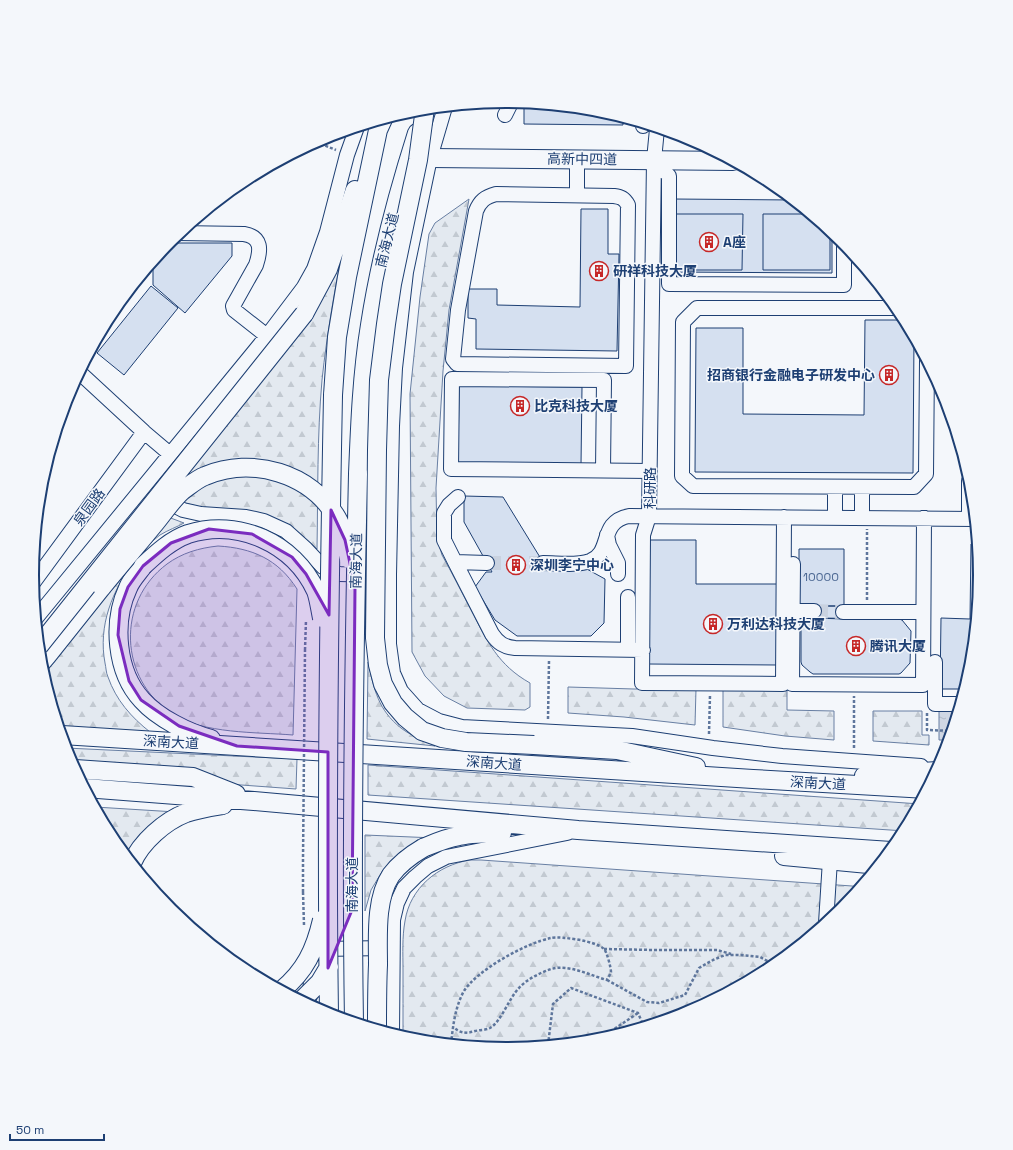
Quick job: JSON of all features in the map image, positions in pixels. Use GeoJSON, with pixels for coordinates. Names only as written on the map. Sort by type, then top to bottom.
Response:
{"type":"FeatureCollection","features":[{"type":"Feature","properties":{"kind":"main road"},"geometry":{"type":"LineString","coordinates":[[424,114],[418,160],[392,284],[379,380],[375,630],[378,665],[383,684],[393,703],[405,717],[422,731],[442,738],[466,742],[617,750],[753,780]]}},
{"type":"Feature","properties":{"kind":"main road","name":"南海大道"},"geometry":{"type":"LineString","coordinates":[[354,1017],[352,910],[355,587],[363,377],[379,273],[390,225],[423,115]]}},
{"type":"Feature","properties":{"kind":"main road","name":"南海大道"},"geometry":{"type":"LineString","coordinates":[[329,1007],[327,888],[328,678],[333,395],[337,337],[347,277],[380,125]]}},
{"type":"Feature","properties":{"kind":"main road"},"geometry":{"type":"LineString","coordinates":[[44,640],[304,314],[328,269],[380,125]]}},
{"type":"Feature","properties":{"kind":"main road","name":"高新中四道"},"geometry":{"type":"LineString","coordinates":[[430,158],[721,160]]}},
{"type":"Feature","properties":{"kind":"main road"},"geometry":{"type":"LineString","coordinates":[[46,657],[180,492],[203,476],[226,469],[258,467],[283,473],[319,495],[338,519],[345,540],[355,587]]}},
{"type":"Feature","properties":{"kind":"main road"},"geometry":{"type":"LineString","coordinates":[[236,746],[205,738],[154,712],[142,700],[129,681],[121,656],[118,635],[120,609],[128,587],[143,566],[171,542],[187,535],[209,529],[230,529],[252,534],[273,544],[292,557],[306,574],[316,592],[323,621],[328,678]]}},
{"type":"Feature","properties":{"kind":"main road","name":"深南大道"},"geometry":{"type":"LineString","coordinates":[[68,735],[753,780],[922,789]]}},
{"type":"Feature","properties":{"kind":"main road"},"geometry":{"type":"LineString","coordinates":[[82,769],[193,777],[254,801]]}},
{"type":"Feature","properties":{"kind":"main road"},"geometry":{"type":"LineString","coordinates":[[789,782],[931,771]]}},
{"type":"Feature","properties":{"kind":"main road"},"geometry":{"type":"LineString","coordinates":[[91,788],[254,801],[578,830],[884,851]]}},
{"type":"Feature","properties":{"kind":"main road"},"geometry":{"type":"LineString","coordinates":[[135,858],[148,840],[166,824],[187,813],[213,806],[254,801]]}},
{"type":"Feature","properties":{"kind":"main road"},"geometry":{"type":"LineString","coordinates":[[377,1024],[378,927],[381,903],[384,889],[390,876],[410,855],[440,841],[458,836],[487,833],[528,833],[578,830]]}},
{"type":"Feature","properties":{"kind":"main road"},"geometry":{"type":"LineString","coordinates":[[681,838],[786,856],[873,864]]}},
{"type":"Feature","properties":{"kind":"main road"},"geometry":{"type":"LineString","coordinates":[[286,987],[293,981],[305,966],[314,949],[321,925],[327,888]]}},
{"type":"Feature","properties":{"kind":"main road"},"geometry":{"type":"LineString","coordinates":[[306,997],[320,982],[331,963],[340,945],[352,910]]}},
{"type":"Feature","properties":{"kind":"street"},"geometry":{"type":"LineString","coordinates":[[505,115],[508,108]]}},
{"type":"Feature","properties":{"kind":"street"},"geometry":{"type":"LineString","coordinates":[[444,111],[430,158],[406,272],[395,368],[392,426],[389,644],[393,673],[401,691],[418,710],[439,721],[462,727],[632,736],[782,756],[933,767]]}},
{"type":"Feature","properties":{"kind":"street","name":"科研路"},"geometry":{"type":"LineString","coordinates":[[653,131],[649,516],[835,518],[864,522],[924,518],[970,519]]}},
{"type":"Feature","properties":{"kind":"street"},"geometry":{"type":"LineString","coordinates":[[41,612],[266,336],[304,287],[314,270],[327,232],[355,132]]}},
{"type":"Feature","properties":{"kind":"street"},"geometry":{"type":"LineString","coordinates":[[577,159],[577,195]]}},
{"type":"Feature","properties":{"kind":"street"},"geometry":{"type":"LineString","coordinates":[[654,160],[670,176],[669,284],[844,285],[844,252]]}},
{"type":"Feature","properties":{"kind":"street"},"geometry":{"type":"LineString","coordinates":[[496,194],[577,195],[620,196],[628,205],[626,366],[457,364],[453,359],[458,310],[476,211],[479,204],[488,196],[496,194]]}},
{"type":"Feature","properties":{"kind":"street"},"geometry":{"type":"LineString","coordinates":[[188,233],[244,234],[252,236],[256,239],[259,252],[256,265],[233,306],[234,310],[266,336]]}},
{"type":"Feature","properties":{"kind":"street"},"geometry":{"type":"LineString","coordinates":[[890,308],[697,308],[683,322],[682,476],[693,486],[914,487],[926,474],[927,370]]}},
{"type":"Feature","properties":{"kind":"street"},"geometry":{"type":"LineString","coordinates":[[84,376],[170,454]]}},
{"type":"Feature","properties":{"kind":"street"},"geometry":{"type":"LineString","coordinates":[[603,470],[604,380],[452,379],[451,469],[650,471]]}},
{"type":"Feature","properties":{"kind":"street","name":"泉园路"},"geometry":{"type":"LineString","coordinates":[[39,575],[144,432]]}},
{"type":"Feature","properties":{"kind":"street"},"geometry":{"type":"LineString","coordinates":[[835,487],[835,518]]}},
{"type":"Feature","properties":{"kind":"street"},"geometry":{"type":"LineString","coordinates":[[862,487],[864,522]]}},
{"type":"Feature","properties":{"kind":"street"},"geometry":{"type":"LineString","coordinates":[[142,488],[183,510],[201,514],[246,516],[264,521],[286,531],[324,567],[339,574],[389,575]]}},
{"type":"Feature","properties":{"kind":"street"},"geometry":{"type":"LineString","coordinates":[[458,497],[444,513],[444,540],[496,640],[500,644],[515,648],[643,650]]}},
{"type":"Feature","properties":{"kind":"street"},"geometry":{"type":"LineString","coordinates":[[544,563],[575,564],[594,559],[601,551],[611,526],[618,520],[629,516],[649,516],[644,535],[642,683],[783,684],[788,517]]}},
{"type":"Feature","properties":{"kind":"street"},"geometry":{"type":"LineString","coordinates":[[788,517],[793,611],[792,684],[855,685],[923,685],[924,518]]}},
{"type":"Feature","properties":{"kind":"street"},"geometry":{"type":"LineString","coordinates":[[607,535],[609,545],[618,563],[618,574]]}},
{"type":"Feature","properties":{"kind":"street"},"geometry":{"type":"LineString","coordinates":[[455,562],[487,563]]}},
{"type":"Feature","properties":{"kind":"street"},"geometry":{"type":"LineString","coordinates":[[628,597],[628,650]]}},
{"type":"Feature","properties":{"kind":"street"},"geometry":{"type":"LineString","coordinates":[[793,611],[814,612]]}},
{"type":"Feature","properties":{"kind":"street"},"geometry":{"type":"LineString","coordinates":[[844,612],[923,612]]}},
{"type":"Feature","properties":{"kind":"street"},"geometry":{"type":"LineString","coordinates":[[935,662],[935,704],[956,704]]}},
{"type":"Feature","properties":{"kind":"street"},"geometry":{"type":"LineString","coordinates":[[392,1028],[393,920],[397,903],[404,888],[415,876],[428,866],[446,857],[578,830]]}},
{"type":"Feature","properties":{"kind":"street"},"geometry":{"type":"LineString","coordinates":[[827,916],[830,860]]}},
{"type":"Feature","properties":{"kind":"street"},"geometry":{"type":"LineString","coordinates":[[309,998],[313,964],[320,949],[393,948]]}},
{"type":"Feature","properties":{"kind":"path"},"geometry":{"type":"LineString","coordinates":[[324,145],[348,155]]}},
{"type":"Feature","properties":{"kind":"path"},"geometry":{"type":"LineString","coordinates":[[864,522],[867,612]]}},
{"type":"Feature","properties":{"kind":"path"},"geometry":{"type":"LineString","coordinates":[[304,925],[303,860],[306,615]]}},
{"type":"Feature","properties":{"kind":"path"},"geometry":{"type":"LineString","coordinates":[[548,719],[549,649]]}},
{"type":"Feature","properties":{"kind":"path"},"geometry":{"type":"LineString","coordinates":[[709,734],[710,683]]}},
{"type":"Feature","properties":{"kind":"path"},"geometry":{"type":"LineString","coordinates":[[854,748],[855,685]]}},
{"type":"Feature","properties":{"kind":"path"},"geometry":{"type":"LineString","coordinates":[[927,710],[927,730],[947,731]]}},
{"type":"Feature","properties":{"kind":"path"},"geometry":{"type":"LineString","coordinates":[[452,1039],[459,1002],[465,990],[488,968],[510,954],[552,938],[581,940],[597,945],[604,949],[608,955],[611,972],[607,980]]}},
{"type":"Feature","properties":{"kind":"path"},"geometry":{"type":"LineString","coordinates":[[604,949],[717,950],[733,955]]}},
{"type":"Feature","properties":{"kind":"path"},"geometry":{"type":"LineString","coordinates":[[453,1027],[465,1034],[491,1028],[501,1016],[517,989],[523,983],[551,969],[568,968],[607,980],[647,1002],[659,1003],[685,995],[699,968],[712,960],[725,955],[760,957],[768,962]]}},
{"type":"Feature","properties":{"kind":"path"},"geometry":{"type":"LineString","coordinates":[[549,1040],[553,1004],[571,988],[638,1013],[642,1022]]}},
{"type":"Feature","properties":{"kind":"path"},"geometry":{"type":"LineString","coordinates":[[612,1031],[638,1013]]}},
{"type":"Feature","properties":{"kind":"highlighted area"},"geometry":{"type":"Polygon","coordinates":[[[331,510],[345,540],[355,587],[352,910],[328,968],[328,752],[237,746],[179,726],[141,700],[129,681],[118,635],[120,609],[128,587],[143,566],[171,543],[209,529],[252,534],[292,557],[306,574],[329,615],[331,510]]]}},
{"type":"Feature","properties":{"kind":"green space"},"geometry":{"type":"Polygon","coordinates":[[[469,199],[449,310],[443,371],[436,488],[437,538],[442,555],[488,642],[501,660],[519,676],[530,683],[530,707],[525,710],[467,708],[444,696],[425,676],[412,652],[410,394],[420,297],[429,234],[435,223],[469,199]]]}},
{"type":"Feature","properties":{"kind":"green space"},"geometry":{"type":"Polygon","coordinates":[[[344,242],[326,345],[320,401],[317,549],[300,534],[282,522],[200,507],[181,502],[190,470],[344,242]]]}},
{"type":"Feature","properties":{"kind":"green space"},"geometry":{"type":"Polygon","coordinates":[[[168,517],[184,523],[160,535],[140,554],[120,584],[105,622],[103,649],[107,674],[111,685],[125,708],[150,732],[65,727],[55,696],[48,663],[168,517]]]}},
{"type":"Feature","properties":{"kind":"green space"},"geometry":{"type":"Polygon","coordinates":[[[218,546],[242,549],[263,557],[281,570],[297,589],[293,735],[215,729],[185,721],[172,714],[154,699],[142,681],[134,661],[130,640],[132,619],[139,599],[150,580],[167,564],[185,554],[204,548],[218,546]]]}},
{"type":"Feature","properties":{"kind":"green space"},"geometry":{"type":"Polygon","coordinates":[[[368,662],[375,690],[387,714],[405,731],[435,746],[367,739],[368,662]]]}},
{"type":"Feature","properties":{"kind":"green space"},"geometry":{"type":"Polygon","coordinates":[[[568,687],[696,689],[695,725],[624,717],[568,713],[568,687]]]}},
{"type":"Feature","properties":{"kind":"green space"},"geometry":{"type":"Polygon","coordinates":[[[723,690],[787,690],[787,710],[834,711],[834,740],[785,736],[723,727],[723,690]]]}},
{"type":"Feature","properties":{"kind":"green space"},"geometry":{"type":"Polygon","coordinates":[[[873,711],[922,711],[922,735],[929,735],[929,745],[873,741],[873,711]]]}},
{"type":"Feature","properties":{"kind":"green space"},"geometry":{"type":"Polygon","coordinates":[[[73,748],[297,759],[296,789],[83,773],[73,748]]]}},
{"type":"Feature","properties":{"kind":"green space"},"geometry":{"type":"Polygon","coordinates":[[[368,765],[914,804],[898,831],[368,795],[368,765]]]}},
{"type":"Feature","properties":{"kind":"green space"},"geometry":{"type":"Polygon","coordinates":[[[101,807],[176,812],[132,854],[101,807]]]}},
{"type":"Feature","properties":{"kind":"green space"},"geometry":{"type":"Polygon","coordinates":[[[365,835],[435,838],[400,852],[383,870],[371,890],[365,911],[365,835]]]}},
{"type":"Feature","properties":{"kind":"green space"},"geometry":{"type":"Polygon","coordinates":[[[470,860],[481,860],[855,886],[837,906],[815,926],[766,964],[713,994],[657,1018],[598,1034],[568,1039],[537,1041],[506,1042],[445,1039],[403,1031],[403,939],[408,909],[413,898],[427,880],[447,867],[470,860]]]}},
{"type":"Feature","properties":{"kind":"water"},"geometry":{"type":"Polygon","coordinates":[[[939,707],[954,708],[943,740],[939,740],[939,707]]]}},
{"type":"Feature","properties":{"kind":"building"},"geometry":{"type":"Polygon","coordinates":[[[524,109],[568,111],[623,122],[623,125],[524,124],[524,109]]]}},
{"type":"Feature","properties":{"kind":"building"},"geometry":{"type":"Polygon","coordinates":[[[673,199],[785,200],[832,239],[832,273],[672,272],[673,199]]]}},
{"type":"Feature","properties":{"kind":"building","name":"研祥科技大厦"},"geometry":{"type":"Polygon","coordinates":[[[581,209],[608,209],[608,254],[619,254],[617,351],[476,349],[476,319],[468,318],[468,289],[497,289],[497,305],[580,307],[581,209]]]}},
{"type":"Feature","properties":{"kind":"building","name":"A座"},"geometry":{"type":"Polygon","coordinates":[[[676,214],[743,214],[742,270],[675,270],[676,214]]]}},
{"type":"Feature","properties":{"kind":"building"},"geometry":{"type":"Polygon","coordinates":[[[763,214],[803,214],[830,238],[830,270],[763,270],[763,214]]]}},
{"type":"Feature","properties":{"kind":"building"},"geometry":{"type":"Polygon","coordinates":[[[177,243],[232,243],[232,256],[185,313],[153,285],[153,269],[177,243]]]}},
{"type":"Feature","properties":{"kind":"building"},"geometry":{"type":"Polygon","coordinates":[[[151,286],[178,308],[124,375],[97,353],[151,286]]]}},
{"type":"Feature","properties":{"kind":"building","name":"招商银行金融电子研发中心"},"geometry":{"type":"Polygon","coordinates":[[[865,320],[898,320],[914,346],[913,473],[695,472],[696,328],[743,328],[743,414],[864,415],[865,320]]]}},
{"type":"Feature","properties":{"kind":"building","name":"比克科技大厦"},"geometry":{"type":"Polygon","coordinates":[[[459,386],[582,387],[581,465],[458,464],[459,386]]]}},
{"type":"Feature","properties":{"kind":"building","name":"深圳李宁中心"},"geometry":{"type":"Polygon","coordinates":[[[464,496],[503,497],[546,567],[585,568],[605,579],[604,623],[591,636],[517,636],[495,620],[475,587],[486,572],[492,572],[464,522],[464,496]]]}},
{"type":"Feature","properties":{"kind":"building","name":"万利达科技大厦"},"geometry":{"type":"Polygon","coordinates":[[[649,540],[696,540],[696,584],[777,584],[777,665],[648,664],[649,540]]]}},
{"type":"Feature","properties":{"kind":"building"},"geometry":{"type":"Polygon","coordinates":[[[971,544],[973,544],[973,606],[965,666],[960,689],[940,689],[941,618],[970,619],[971,544]]]}},
{"type":"Feature","properties":{"kind":"building"},"geometry":{"type":"Polygon","coordinates":[[[799,549],[844,549],[844,606],[799,606],[799,549]]]}},
{"type":"Feature","properties":{"kind":"building"},"geometry":{"type":"Polygon","coordinates":[[[814,606],[844,606],[844,619],[814,618],[814,606]]]}},
{"type":"Feature","properties":{"kind":"building","name":"腾讯大厦"},"geometry":{"type":"Polygon","coordinates":[[[814,618],[902,620],[911,631],[910,663],[899,674],[813,674],[802,665],[801,662],[801,630],[810,620],[814,618]]]}},
{"type":"Feature","properties":{"kind":"tunnel"},"geometry":{"type":"LineString","coordinates":[[487,563],[543,563]]}},
{"type":"Feature","properties":{"kind":"tunnel"},"geometry":{"type":"LineString","coordinates":[[814,611],[843,612]]}},
{"type":"Feature","properties":{"kind":"place","name":"A座"},"geometry":{"type":"Point","coordinates":[709,242]}},
{"type":"Feature","properties":{"kind":"place","name":"研祥科技大厦"},"geometry":{"type":"Point","coordinates":[599,271]}},
{"type":"Feature","properties":{"kind":"place","name":"招商银行金融电子研发中心"},"geometry":{"type":"Point","coordinates":[889,375]}},
{"type":"Feature","properties":{"kind":"place","name":"比克科技大厦"},"geometry":{"type":"Point","coordinates":[520,406]}},
{"type":"Feature","properties":{"kind":"place","name":"深圳李宁中心"},"geometry":{"type":"Point","coordinates":[516,565]}},
{"type":"Feature","properties":{"kind":"place","name":"万利达科技大厦"},"geometry":{"type":"Point","coordinates":[713,624]}},
{"type":"Feature","properties":{"kind":"place","name":"腾讯大厦"},"geometry":{"type":"Point","coordinates":[856,646]}}]}
